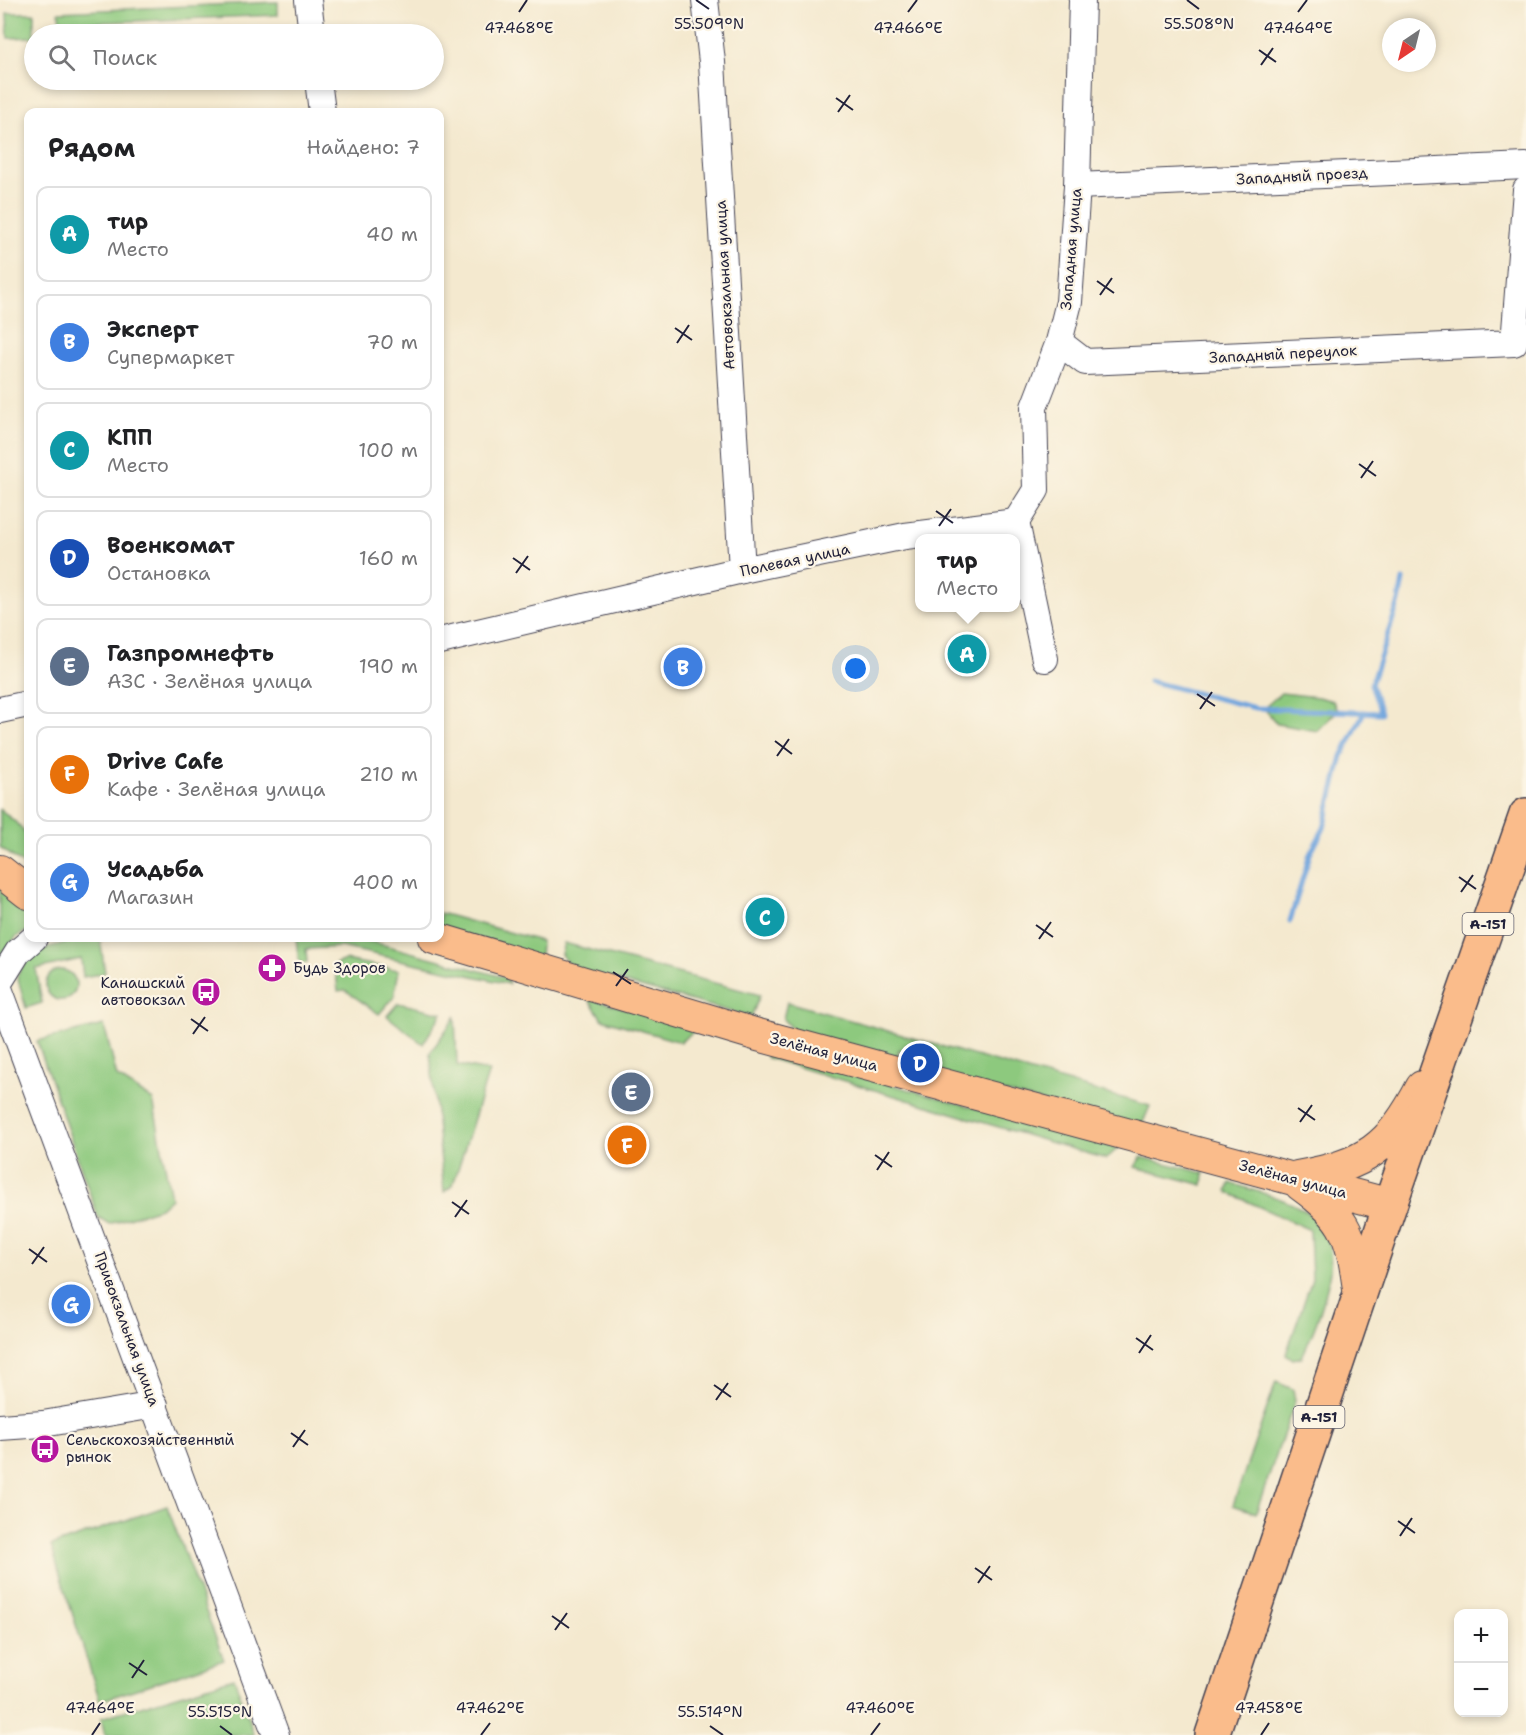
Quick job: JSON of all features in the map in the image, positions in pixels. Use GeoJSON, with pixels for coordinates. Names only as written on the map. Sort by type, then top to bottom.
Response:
{"type":"FeatureCollection","features":[{"type":"Feature","properties":{"kind":"highway","name":"А-151"},"geometry":{"type":"LineString","coordinates":[[1212,1735],[1390,1205],[1526,814]]}},
{"type":"Feature","properties":{"kind":"main road"},"geometry":{"type":"LineString","coordinates":[[0,871],[24,890]]}},
{"type":"Feature","properties":{"kind":"main road","name":"Зелёная улица"},"geometry":{"type":"LineString","coordinates":[[444,941],[758,1035],[1390,1205]]}},
{"type":"Feature","properties":{"kind":"main road"},"geometry":{"type":"LineString","coordinates":[[1290,1178],[1352,1164],[1390,1137],[1407,1114],[1450,1033]]}},
{"type":"Feature","properties":{"kind":"main road"},"geometry":{"type":"LineString","coordinates":[[1290,1178],[1320,1199],[1346,1228],[1353,1249],[1360,1296]]}},
{"type":"Feature","properties":{"kind":"street"},"geometry":{"type":"LineString","coordinates":[[308,0],[311,24]]}},
{"type":"Feature","properties":{"kind":"street","name":"Автовокзальная улица"},"geometry":{"type":"LineString","coordinates":[[705,0],[712,62],[742,570]]}},
{"type":"Feature","properties":{"kind":"street","name":"Западная улица"},"geometry":{"type":"LineString","coordinates":[[1016,522],[1036,490],[1034,407],[1059,342],[1069,302],[1077,186],[1082,0]]}},
{"type":"Feature","properties":{"kind":"street"},"geometry":{"type":"LineString","coordinates":[[319,90],[322,108]]}},
{"type":"Feature","properties":{"kind":"street","name":"Западный проезд"},"geometry":{"type":"LineString","coordinates":[[1077,186],[1526,166]]}},
{"type":"Feature","properties":{"kind":"street","name":"Западный переулок"},"geometry":{"type":"LineString","coordinates":[[1059,342],[1085,362],[1514,343],[1526,190]]}},
{"type":"Feature","properties":{"kind":"street"},"geometry":{"type":"LineString","coordinates":[[1016,522],[1019,534]]}},
{"type":"Feature","properties":{"kind":"street","name":"Полевая улица"},"geometry":{"type":"LineString","coordinates":[[922,534],[1016,522]]}},
{"type":"Feature","properties":{"kind":"street","name":"Полевая улица"},"geometry":{"type":"LineString","coordinates":[[444,640],[742,570],[915,535]]}},
{"type":"Feature","properties":{"kind":"street"},"geometry":{"type":"LineString","coordinates":[[1020,541],[1045,659]]}},
{"type":"Feature","properties":{"kind":"street"},"geometry":{"type":"LineString","coordinates":[[0,710],[24,705]]}},
{"type":"Feature","properties":{"kind":"street"},"geometry":{"type":"LineString","coordinates":[[0,981],[18,952],[29,942]]}},
{"type":"Feature","properties":{"kind":"street","name":"Привокзальная улица"},"geometry":{"type":"LineString","coordinates":[[0,991],[276,1735]]}},
{"type":"Feature","properties":{"kind":"street"},"geometry":{"type":"LineString","coordinates":[[0,1427],[43,1424],[155,1406]]}},
{"type":"Feature","properties":{"kind":"green space"},"geometry":{"type":"Polygon","coordinates":[[[278,2],[278,15],[60,24],[59,12],[278,2]]]}},
{"type":"Feature","properties":{"kind":"green space"},"geometry":{"type":"Polygon","coordinates":[[[7,13],[34,13],[34,24],[24,24],[24,37],[8,38],[7,13]]]}},
{"type":"Feature","properties":{"kind":"green space"},"geometry":{"type":"Polygon","coordinates":[[[1281,693],[1333,701],[1337,711],[1317,731],[1277,724],[1264,708],[1281,693]]]}},
{"type":"Feature","properties":{"kind":"green space"},"geometry":{"type":"Polygon","coordinates":[[[0,809],[24,832],[24,865],[0,847],[0,809]]]}},
{"type":"Feature","properties":{"kind":"green space"},"geometry":{"type":"Polygon","coordinates":[[[0,884],[24,905],[24,933],[17,936],[0,956],[0,884]]]}},
{"type":"Feature","properties":{"kind":"green space"},"geometry":{"type":"Polygon","coordinates":[[[444,914],[541,941],[540,959],[444,929],[444,914]]]}},
{"type":"Feature","properties":{"kind":"green space"},"geometry":{"type":"Polygon","coordinates":[[[67,942],[101,942],[105,973],[83,977],[81,959],[36,969],[42,1003],[26,1008],[17,976],[31,952],[67,942]]]}},
{"type":"Feature","properties":{"kind":"green space"},"geometry":{"type":"Polygon","coordinates":[[[296,942],[373,942],[507,978],[509,984],[341,947],[306,949],[307,963],[299,963],[296,942]]]}},
{"type":"Feature","properties":{"kind":"green space"},"geometry":{"type":"Polygon","coordinates":[[[564,943],[760,995],[751,1017],[571,968],[561,954],[564,943]]]}},
{"type":"Feature","properties":{"kind":"green space"},"geometry":{"type":"Polygon","coordinates":[[[345,960],[399,970],[394,997],[379,1014],[345,990],[338,991],[335,964],[345,960]]]}},
{"type":"Feature","properties":{"kind":"green space"},"geometry":{"type":"Polygon","coordinates":[[[61,970],[67,971],[75,979],[75,991],[67,999],[61,1000],[55,999],[47,991],[46,985],[47,979],[55,971],[61,970]]]}},
{"type":"Feature","properties":{"kind":"green space"},"geometry":{"type":"Polygon","coordinates":[[[588,998],[698,1028],[680,1042],[602,1019],[588,998]]]}},
{"type":"Feature","properties":{"kind":"green space"},"geometry":{"type":"Polygon","coordinates":[[[787,1002],[1150,1106],[1141,1127],[936,1075],[938,1062],[899,1050],[895,1063],[796,1034],[783,1019],[787,1002]]]}},
{"type":"Feature","properties":{"kind":"green space"},"geometry":{"type":"Polygon","coordinates":[[[398,1003],[442,1013],[423,1044],[387,1016],[398,1003]]]}},
{"type":"Feature","properties":{"kind":"green space"},"geometry":{"type":"Polygon","coordinates":[[[455,1017],[457,1065],[489,1071],[453,1185],[444,1192],[430,1053],[455,1017]]]}},
{"type":"Feature","properties":{"kind":"green space"},"geometry":{"type":"Polygon","coordinates":[[[104,1025],[117,1077],[153,1100],[171,1198],[160,1208],[109,1224],[98,1217],[37,1041],[104,1025]]]}},
{"type":"Feature","properties":{"kind":"green space"},"geometry":{"type":"Polygon","coordinates":[[[764,1049],[1118,1148],[1106,1159],[767,1058],[764,1049]]]}},
{"type":"Feature","properties":{"kind":"green space"},"geometry":{"type":"Polygon","coordinates":[[[1141,1157],[1204,1173],[1203,1185],[1135,1167],[1141,1157]]]}},
{"type":"Feature","properties":{"kind":"green space"},"geometry":{"type":"Polygon","coordinates":[[[1230,1183],[1274,1197],[1306,1211],[1325,1231],[1330,1247],[1327,1286],[1322,1307],[1302,1357],[1293,1359],[1286,1354],[1312,1279],[1310,1230],[1227,1192],[1230,1183]]]}},
{"type":"Feature","properties":{"kind":"green space"},"geometry":{"type":"Polygon","coordinates":[[[1276,1382],[1293,1389],[1295,1401],[1256,1513],[1233,1505],[1276,1382]]]}},
{"type":"Feature","properties":{"kind":"green space"},"geometry":{"type":"Polygon","coordinates":[[[167,1506],[224,1660],[100,1701],[51,1546],[167,1506]]]}},
{"type":"Feature","properties":{"kind":"green space"},"geometry":{"type":"Polygon","coordinates":[[[234,1678],[254,1735],[105,1735],[101,1718],[234,1678]]]}},
{"type":"Feature","properties":{"kind":"waterway"},"geometry":{"type":"LineString","coordinates":[[1149,681],[1255,708],[1381,713],[1371,684],[1399,601],[1403,580]]}},
{"type":"Feature","properties":{"kind":"waterway"},"geometry":{"type":"LineString","coordinates":[[1290,921],[1310,854],[1324,828],[1342,756],[1364,712]]}},
{"type":"Feature","properties":{"kind":"place","name":"тир"},"geometry":{"type":"Point","coordinates":[967,654]}},
{"type":"Feature","properties":{"kind":"place","name":"Эксперт"},"geometry":{"type":"Point","coordinates":[683,667]}},
{"type":"Feature","properties":{"kind":"place","name":"КПП"},"geometry":{"type":"Point","coordinates":[765,917]}},
{"type":"Feature","properties":{"kind":"place","name":"Будь Здоров"},"geometry":{"type":"Point","coordinates":[272,968]}},
{"type":"Feature","properties":{"kind":"place","name":"Канашский автовокзал"},"geometry":{"type":"Point","coordinates":[206,992]}},
{"type":"Feature","properties":{"kind":"place","name":"Военкомат"},"geometry":{"type":"Point","coordinates":[920,1063]}},
{"type":"Feature","properties":{"kind":"place","name":"Газпромнефть"},"geometry":{"type":"Point","coordinates":[631,1092]}},
{"type":"Feature","properties":{"kind":"place","name":"Drive Cafe"},"geometry":{"type":"Point","coordinates":[627,1145]}},
{"type":"Feature","properties":{"kind":"place","name":"Усадьба"},"geometry":{"type":"Point","coordinates":[71,1304]}},
{"type":"Feature","properties":{"kind":"place","name":"Сельскохозяйственный рынок"},"geometry":{"type":"Point","coordinates":[45,1449]}}]}
